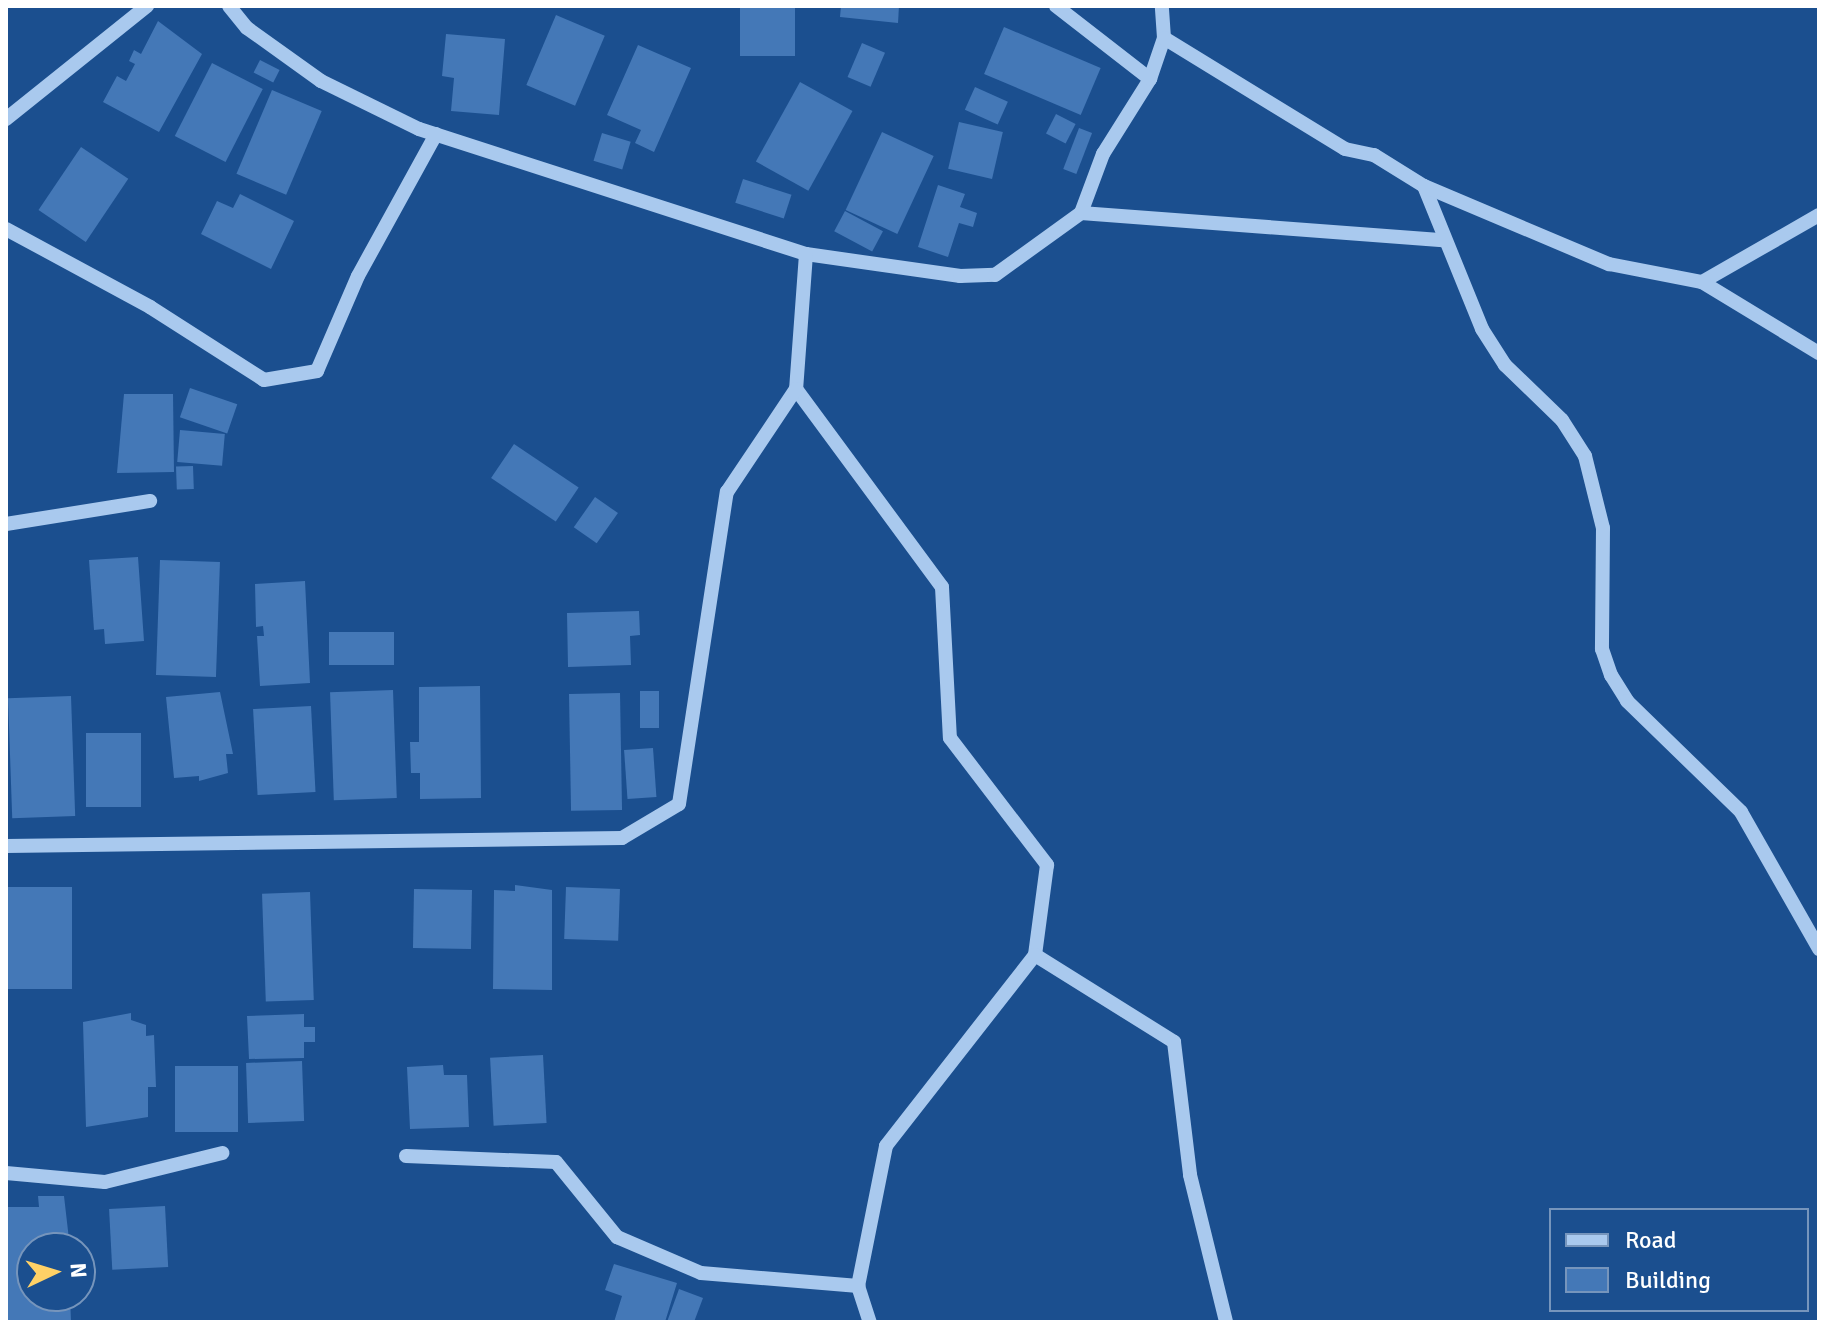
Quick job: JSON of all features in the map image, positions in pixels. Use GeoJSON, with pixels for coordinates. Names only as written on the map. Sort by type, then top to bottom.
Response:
{"type":"FeatureCollection","features":[{"type":"Feature","properties":{"kind":"street"},"geometry":{"type":"LineString","coordinates":[[6,119],[147,6]]}},
{"type":"Feature","properties":{"kind":"street"},"geometry":{"type":"LineString","coordinates":[[229,6],[247,28],[321,81],[436,134],[806,254],[995,275],[1081,213],[1103,154],[1150,79],[1164,38],[1162,6]]}},
{"type":"Feature","properties":{"kind":"street"},"geometry":{"type":"LineString","coordinates":[[1056,6],[1150,79]]}},
{"type":"Feature","properties":{"kind":"street"},"geometry":{"type":"LineString","coordinates":[[1164,38],[1345,149],[1374,155],[1424,186],[1609,264],[1702,282],[1819,353]]}},
{"type":"Feature","properties":{"kind":"street"},"geometry":{"type":"LineString","coordinates":[[6,229],[150,307],[264,380],[317,371],[358,276],[436,134]]}},
{"type":"Feature","properties":{"kind":"street"},"geometry":{"type":"LineString","coordinates":[[1424,186],[1443,240],[1505,365],[1562,420],[1585,456],[1603,528],[1602,649],[1611,675],[1627,701],[1741,812],[1819,949]]}},
{"type":"Feature","properties":{"kind":"street"},"geometry":{"type":"LineString","coordinates":[[1081,213],[1443,240]]}},
{"type":"Feature","properties":{"kind":"street"},"geometry":{"type":"LineString","coordinates":[[1702,282],[1819,215]]}},
{"type":"Feature","properties":{"kind":"street"},"geometry":{"type":"LineString","coordinates":[[6,846],[622,838],[679,804],[727,492],[796,389],[806,254]]}},
{"type":"Feature","properties":{"kind":"street"},"geometry":{"type":"LineString","coordinates":[[796,389],[942,587],[950,738],[1047,865],[1035,955],[886,1146],[858,1286],[870,1322]]}},
{"type":"Feature","properties":{"kind":"street"},"geometry":{"type":"LineString","coordinates":[[6,524],[150,501]]}},
{"type":"Feature","properties":{"kind":"street"},"geometry":{"type":"LineString","coordinates":[[1035,955],[1174,1042],[1190,1175],[1226,1322]]}},
{"type":"Feature","properties":{"kind":"street"},"geometry":{"type":"LineString","coordinates":[[6,1173],[105,1182],[222,1153]]}},
{"type":"Feature","properties":{"kind":"street"},"geometry":{"type":"LineString","coordinates":[[406,1156],[556,1162],[617,1237],[701,1273],[858,1286]]}},
{"type":"Feature","properties":{"kind":"building"},"geometry":{"type":"Polygon","coordinates":[[[740,6],[795,6],[795,56],[740,56],[740,6]]]}},
{"type":"Feature","properties":{"kind":"building"},"geometry":{"type":"Polygon","coordinates":[[[841,6],[899,6],[898,23],[840,17],[841,6]]]}},
{"type":"Feature","properties":{"kind":"building"},"geometry":{"type":"Polygon","coordinates":[[[556,15],[605,36],[575,106],[526,85],[556,15]]]}},
{"type":"Feature","properties":{"kind":"building"},"geometry":{"type":"Polygon","coordinates":[[[158,21],[202,54],[159,132],[103,102],[117,76],[126,81],[135,64],[129,61],[134,50],[141,54],[158,21]]]}},
{"type":"Feature","properties":{"kind":"building"},"geometry":{"type":"Polygon","coordinates":[[[1004,27],[1101,68],[1081,115],[984,74],[1004,27]]]}},
{"type":"Feature","properties":{"kind":"building"},"geometry":{"type":"Polygon","coordinates":[[[446,34],[505,39],[499,115],[451,111],[454,78],[442,76],[446,34]]]}},
{"type":"Feature","properties":{"kind":"building"},"geometry":{"type":"Polygon","coordinates":[[[862,43],[885,53],[871,87],[848,77],[862,43]]]}},
{"type":"Feature","properties":{"kind":"building"},"geometry":{"type":"Polygon","coordinates":[[[638,45],[691,68],[654,152],[635,143],[641,130],[607,115],[638,45]]]}},
{"type":"Feature","properties":{"kind":"building"},"geometry":{"type":"Polygon","coordinates":[[[260,60],[280,70],[273,82],[254,72],[260,60]]]}},
{"type":"Feature","properties":{"kind":"building"},"geometry":{"type":"Polygon","coordinates":[[[212,63],[263,89],[226,162],[175,136],[212,63]]]}},
{"type":"Feature","properties":{"kind":"building"},"geometry":{"type":"Polygon","coordinates":[[[800,82],[852,111],[808,191],[756,162],[800,82]]]}},
{"type":"Feature","properties":{"kind":"building"},"geometry":{"type":"Polygon","coordinates":[[[975,87],[1008,102],[998,124],[965,110],[975,87]]]}},
{"type":"Feature","properties":{"kind":"building"},"geometry":{"type":"Polygon","coordinates":[[[272,90],[322,111],[286,195],[236,174],[272,90]]]}},
{"type":"Feature","properties":{"kind":"building"},"geometry":{"type":"Polygon","coordinates":[[[1056,114],[1076,124],[1066,144],[1046,134],[1056,114]]]}},
{"type":"Feature","properties":{"kind":"building"},"geometry":{"type":"Polygon","coordinates":[[[959,122],[1003,132],[992,179],[948,169],[959,122]]]}},
{"type":"Feature","properties":{"kind":"building"},"geometry":{"type":"Polygon","coordinates":[[[1079,128],[1092,133],[1076,174],[1063,169],[1079,128]]]}},
{"type":"Feature","properties":{"kind":"building"},"geometry":{"type":"Polygon","coordinates":[[[882,132],[934,156],[897,234],[846,210],[882,132]]]}},
{"type":"Feature","properties":{"kind":"building"},"geometry":{"type":"Polygon","coordinates":[[[602,133],[631,142],[622,170],[594,161],[602,133]]]}},
{"type":"Feature","properties":{"kind":"building"},"geometry":{"type":"Polygon","coordinates":[[[81,147],[128,179],[86,242],[39,210],[81,147]]]}},
{"type":"Feature","properties":{"kind":"building"},"geometry":{"type":"Polygon","coordinates":[[[743,179],[792,195],[784,219],[735,203],[743,179]]]}},
{"type":"Feature","properties":{"kind":"building"},"geometry":{"type":"Polygon","coordinates":[[[938,185],[965,194],[960,207],[977,213],[973,227],[959,223],[948,257],[918,247],[938,185]]]}},
{"type":"Feature","properties":{"kind":"building"},"geometry":{"type":"Polygon","coordinates":[[[240,194],[294,221],[271,269],[201,234],[217,201],[233,208],[240,194]]]}},
{"type":"Feature","properties":{"kind":"building"},"geometry":{"type":"Polygon","coordinates":[[[845,211],[883,231],[872,251],[834,231],[845,211]]]}},
{"type":"Feature","properties":{"kind":"building"},"geometry":{"type":"Polygon","coordinates":[[[190,388],[237,404],[227,434],[180,417],[190,388]]]}},
{"type":"Feature","properties":{"kind":"building"},"geometry":{"type":"Polygon","coordinates":[[[124,394],[173,394],[174,472],[117,473],[124,394]]]}},
{"type":"Feature","properties":{"kind":"building"},"geometry":{"type":"Polygon","coordinates":[[[180,430],[225,434],[222,466],[177,462],[180,430]]]}},
{"type":"Feature","properties":{"kind":"building"},"geometry":{"type":"Polygon","coordinates":[[[514,444],[579,488],[556,522],[491,478],[514,444]]]}},
{"type":"Feature","properties":{"kind":"building"},"geometry":{"type":"Polygon","coordinates":[[[193,466],[194,489],[177,490],[176,467],[193,466]]]}},
{"type":"Feature","properties":{"kind":"building"},"geometry":{"type":"Polygon","coordinates":[[[595,497],[618,513],[597,543],[574,527],[595,497]]]}},
{"type":"Feature","properties":{"kind":"building"},"geometry":{"type":"Polygon","coordinates":[[[138,557],[144,641],[105,644],[104,629],[94,630],[89,560],[138,557]]]}},
{"type":"Feature","properties":{"kind":"building"},"geometry":{"type":"Polygon","coordinates":[[[160,560],[220,562],[216,677],[156,675],[160,560]]]}},
{"type":"Feature","properties":{"kind":"building"},"geometry":{"type":"Polygon","coordinates":[[[305,581],[310,683],[260,686],[257,636],[264,636],[263,626],[256,627],[255,584],[305,581]]]}},
{"type":"Feature","properties":{"kind":"building"},"geometry":{"type":"Polygon","coordinates":[[[639,611],[640,635],[630,636],[631,665],[568,667],[567,613],[639,611]]]}},
{"type":"Feature","properties":{"kind":"building"},"geometry":{"type":"Polygon","coordinates":[[[329,632],[394,632],[394,665],[329,665],[329,632]]]}},
{"type":"Feature","properties":{"kind":"building"},"geometry":{"type":"Polygon","coordinates":[[[480,686],[481,798],[420,799],[420,773],[411,773],[410,742],[419,742],[419,687],[480,686]]]}},
{"type":"Feature","properties":{"kind":"building"},"geometry":{"type":"Polygon","coordinates":[[[393,690],[397,798],[334,800],[330,692],[393,690]]]}},
{"type":"Feature","properties":{"kind":"building"},"geometry":{"type":"Polygon","coordinates":[[[640,691],[659,691],[659,728],[640,728],[640,691]]]}},
{"type":"Feature","properties":{"kind":"building"},"geometry":{"type":"Polygon","coordinates":[[[220,692],[233,754],[226,754],[228,773],[199,781],[199,776],[174,778],[166,697],[220,692]]]}},
{"type":"Feature","properties":{"kind":"building"},"geometry":{"type":"Polygon","coordinates":[[[620,693],[622,810],[571,811],[569,694],[620,693]]]}},
{"type":"Feature","properties":{"kind":"building"},"geometry":{"type":"Polygon","coordinates":[[[71,696],[75,816],[12,818],[8,698],[71,696]]]}},
{"type":"Feature","properties":{"kind":"building"},"geometry":{"type":"Polygon","coordinates":[[[311,706],[316,792],[258,795],[253,709],[311,706]]]}},
{"type":"Feature","properties":{"kind":"building"},"geometry":{"type":"Polygon","coordinates":[[[86,733],[141,733],[141,807],[86,807],[86,733]]]}},
{"type":"Feature","properties":{"kind":"building"},"geometry":{"type":"Polygon","coordinates":[[[653,748],[656,797],[627,799],[624,750],[653,748]]]}},
{"type":"Feature","properties":{"kind":"building"},"geometry":{"type":"Polygon","coordinates":[[[515,885],[552,890],[552,990],[493,989],[494,890],[515,891],[515,885]]]}},
{"type":"Feature","properties":{"kind":"building"},"geometry":{"type":"Polygon","coordinates":[[[6,887],[72,887],[72,989],[6,989],[6,887]]]}},
{"type":"Feature","properties":{"kind":"building"},"geometry":{"type":"Polygon","coordinates":[[[566,887],[620,889],[618,941],[564,939],[566,887]]]}},
{"type":"Feature","properties":{"kind":"building"},"geometry":{"type":"Polygon","coordinates":[[[414,889],[472,890],[471,949],[413,948],[414,889]]]}},
{"type":"Feature","properties":{"kind":"building"},"geometry":{"type":"Polygon","coordinates":[[[310,892],[314,1000],[266,1002],[262,894],[310,892]]]}},
{"type":"Feature","properties":{"kind":"building"},"geometry":{"type":"Polygon","coordinates":[[[131,1013],[131,1020],[146,1025],[146,1036],[154,1035],[156,1087],[148,1087],[148,1117],[86,1127],[83,1022],[131,1013]]]}},
{"type":"Feature","properties":{"kind":"building"},"geometry":{"type":"Polygon","coordinates":[[[304,1014],[304,1027],[315,1027],[315,1042],[304,1042],[304,1058],[249,1059],[247,1016],[304,1014]]]}},
{"type":"Feature","properties":{"kind":"building"},"geometry":{"type":"Polygon","coordinates":[[[543,1055],[547,1123],[494,1126],[490,1058],[543,1055]]]}},
{"type":"Feature","properties":{"kind":"building"},"geometry":{"type":"Polygon","coordinates":[[[302,1061],[304,1121],[248,1123],[246,1063],[302,1061]]]}},
{"type":"Feature","properties":{"kind":"building"},"geometry":{"type":"Polygon","coordinates":[[[443,1065],[444,1075],[467,1075],[469,1127],[410,1129],[407,1067],[443,1065]]]}},
{"type":"Feature","properties":{"kind":"building"},"geometry":{"type":"Polygon","coordinates":[[[175,1066],[238,1066],[238,1132],[175,1132],[175,1066]]]}},
{"type":"Feature","properties":{"kind":"building"},"geometry":{"type":"Polygon","coordinates":[[[38,1196],[64,1196],[68,1232],[16,1232],[16,1312],[71,1312],[71,1322],[7,1322],[6,1207],[39,1207],[38,1196]]]}},
{"type":"Feature","properties":{"kind":"building"},"geometry":{"type":"Polygon","coordinates":[[[165,1206],[168,1267],[112,1270],[109,1209],[165,1206]]]}},
{"type":"Feature","properties":{"kind":"building"},"geometry":{"type":"Polygon","coordinates":[[[614,1264],[677,1283],[665,1322],[614,1322],[622,1296],[605,1290],[614,1264]]]}},
{"type":"Feature","properties":{"kind":"building"},"geometry":{"type":"Polygon","coordinates":[[[679,1289],[703,1298],[694,1322],[667,1322],[679,1289]]]}}]}
